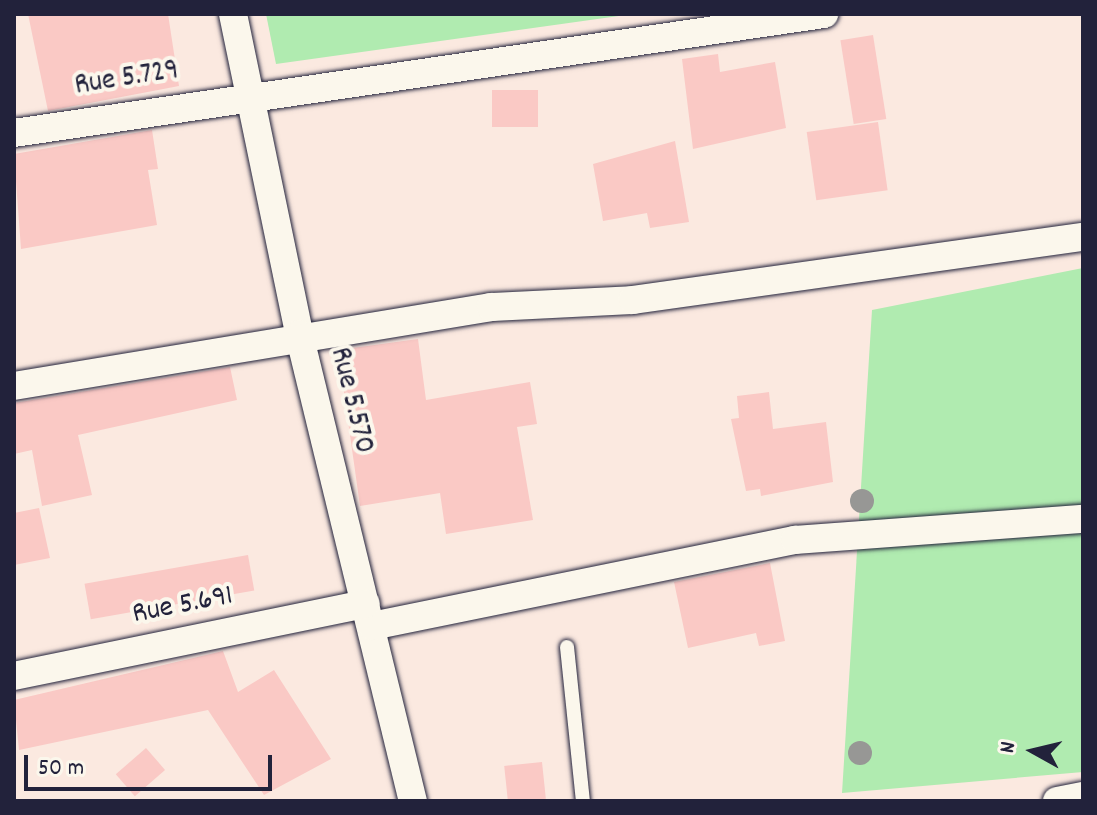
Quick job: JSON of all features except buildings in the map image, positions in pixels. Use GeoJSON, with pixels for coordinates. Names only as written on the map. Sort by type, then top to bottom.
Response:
{"type":"FeatureCollection","features":[{"type":"Feature","properties":{"kind":"street","name":"Rue 5.570"},"geometry":{"type":"LineString","coordinates":[[233,14],[299,334],[413,801]]}},
{"type":"Feature","properties":{"kind":"street","name":"Rue 5.729"},"geometry":{"type":"LineString","coordinates":[[14,133],[250,94],[824,14]]}},
{"type":"Feature","properties":{"kind":"street"},"geometry":{"type":"LineString","coordinates":[[14,386],[299,334],[491,307],[633,300],[1083,237]]}},
{"type":"Feature","properties":{"kind":"street","name":"Rue 5.691"},"geometry":{"type":"LineString","coordinates":[[14,676],[795,540],[1083,519]]}},
{"type":"Feature","properties":{"kind":"street"},"geometry":{"type":"LineString","coordinates":[[1057,801],[1083,796]]}},
{"type":"Feature","properties":{"kind":"lane"},"geometry":{"type":"LineString","coordinates":[[567,647],[583,801]]}},
{"type":"Feature","properties":{"kind":"green space"},"geometry":{"type":"Polygon","coordinates":[[[266,14],[633,14],[276,64],[266,14]]]}},
{"type":"Feature","properties":{"kind":"green space"},"geometry":{"type":"Polygon","coordinates":[[[1083,268],[1083,772],[842,793],[872,310],[1083,268]]]}}]}
